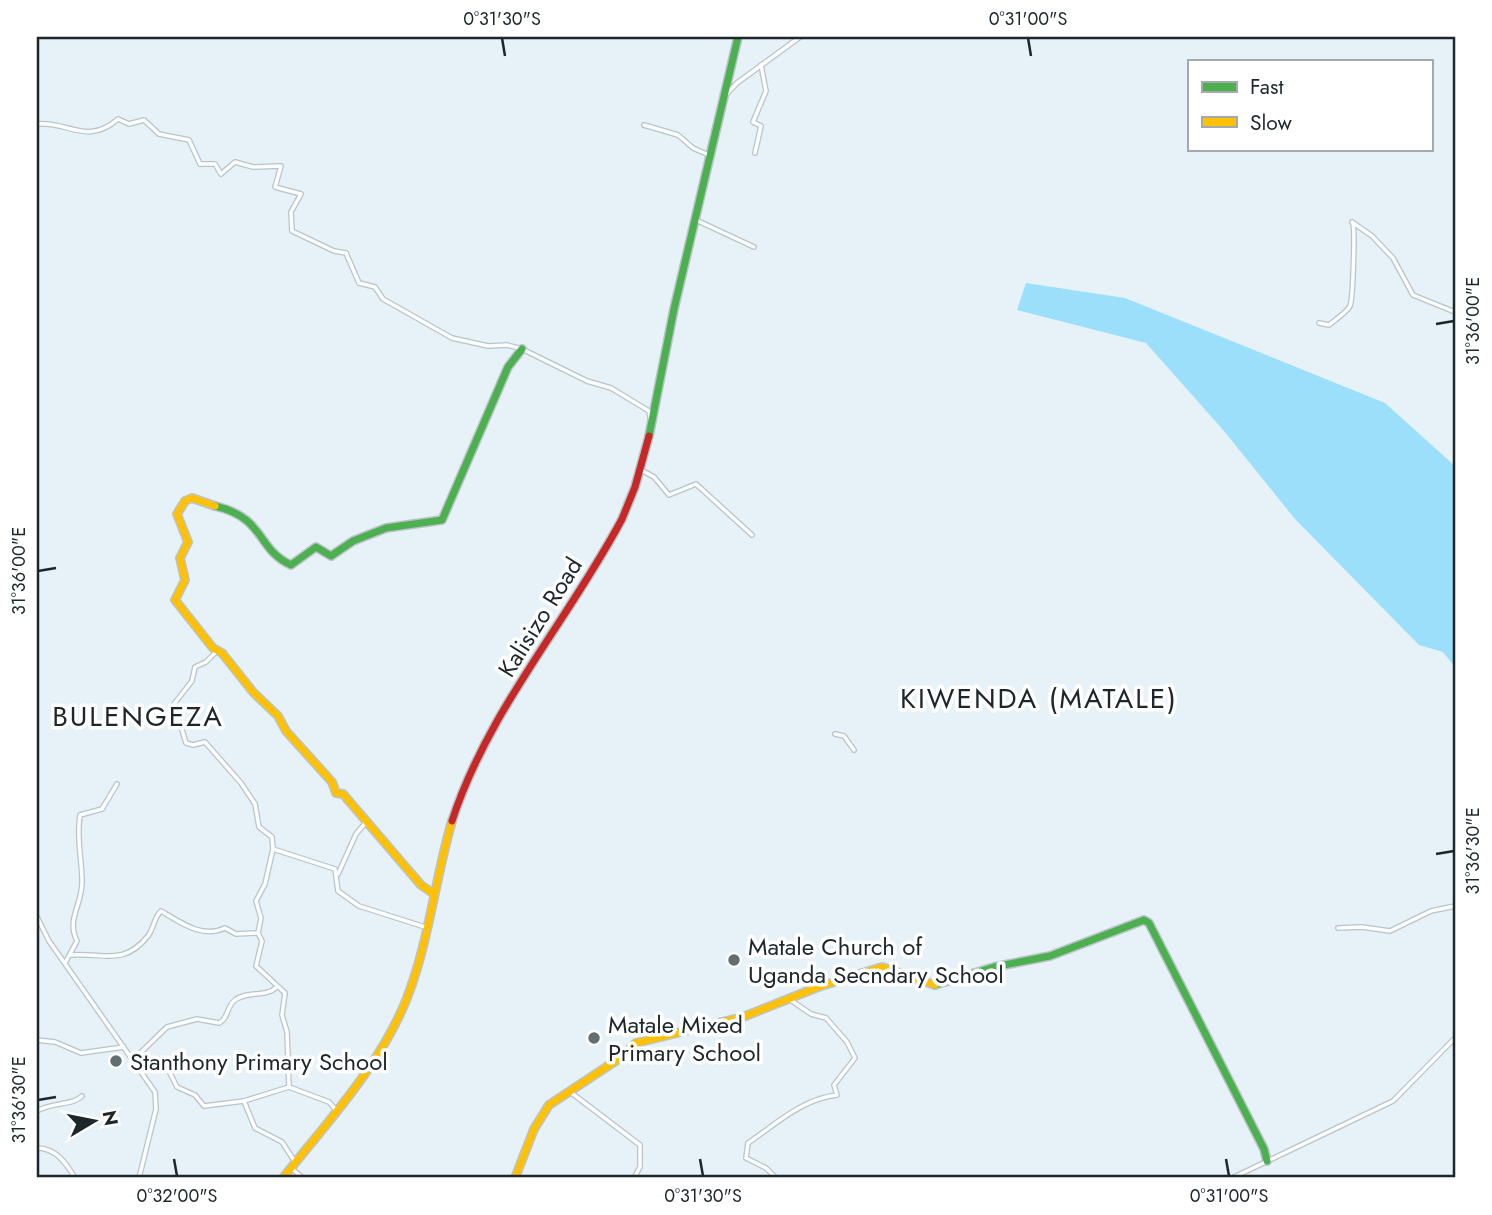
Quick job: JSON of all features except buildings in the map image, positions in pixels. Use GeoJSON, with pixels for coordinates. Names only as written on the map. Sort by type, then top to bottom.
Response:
{"type":"FeatureCollection","features":[{"type":"Feature","properties":{"kind":"street","name":"Kalisizo Road"},"geometry":{"type":"LineString","coordinates":[[284,1178],[336,1110],[395,1025],[410,989],[428,928],[450,824],[476,764],[511,699],[615,531],[641,470],[725,96],[732,82],[738,37]]}},
{"type":"Feature","properties":{"kind":"street"},"geometry":{"type":"LineString","coordinates":[[732,82],[800,37]]}},
{"type":"Feature","properties":{"kind":"street"},"geometry":{"type":"LineString","coordinates":[[755,153],[761,126],[753,122],[766,90],[761,65]]}},
{"type":"Feature","properties":{"kind":"street"},"geometry":{"type":"LineString","coordinates":[[37,124],[76,132],[106,130],[118,119],[129,124],[144,120],[159,134],[189,140],[200,164],[215,164],[221,174],[235,162],[253,167],[281,166],[275,187],[301,194],[291,212],[292,231],[334,251],[346,253],[359,283],[375,287],[383,299],[452,338],[488,346],[507,345],[522,349],[587,381],[611,388],[649,411],[652,425]]}},
{"type":"Feature","properties":{"kind":"street"},"geometry":{"type":"LineString","coordinates":[[644,125],[678,135],[693,148],[711,156]]}},
{"type":"Feature","properties":{"kind":"street"},"geometry":{"type":"LineString","coordinates":[[696,220],[754,247]]}},
{"type":"Feature","properties":{"kind":"street"},"geometry":{"type":"LineString","coordinates":[[1319,323],[1329,326],[1350,306],[1354,286],[1351,272],[1355,227],[1352,222],[1372,236],[1393,258],[1413,295],[1455,312]]}},
{"type":"Feature","properties":{"kind":"street"},"geometry":{"type":"LineString","coordinates":[[434,894],[421,885],[343,794],[336,793],[332,782],[286,731],[278,716],[217,650],[174,598],[185,580],[180,558],[187,547],[187,537],[177,518],[185,501],[192,498],[239,512],[258,527],[280,559],[291,565],[316,547],[331,556],[335,555],[351,542],[396,523],[422,518],[442,520],[508,367],[522,349]]}},
{"type":"Feature","properties":{"kind":"street"},"geometry":{"type":"LineString","coordinates":[[641,470],[654,477],[669,495],[696,484],[752,535]]}},
{"type":"Feature","properties":{"kind":"street"},"geometry":{"type":"LineString","coordinates":[[217,650],[206,662],[195,667],[192,681],[174,704],[187,743],[193,746],[205,741],[241,783],[255,804],[259,827],[272,837],[273,849],[265,884],[256,901],[261,918],[258,933],[262,941],[256,966],[285,996],[282,1015],[287,1032],[289,1087]]}},
{"type":"Feature","properties":{"kind":"street"},"geometry":{"type":"LineString","coordinates":[[835,734],[844,736],[854,750]]}},
{"type":"Feature","properties":{"kind":"street"},"geometry":{"type":"LineString","coordinates":[[65,963],[77,941],[71,926],[82,883],[79,859],[80,817],[102,809],[117,785]]}},
{"type":"Feature","properties":{"kind":"street"},"geometry":{"type":"LineString","coordinates":[[367,821],[356,834],[338,874],[338,891],[359,906],[428,928]]}},
{"type":"Feature","properties":{"kind":"street"},"geometry":{"type":"LineString","coordinates":[[273,849],[327,864],[338,874]]}},
{"type":"Feature","properties":{"kind":"street"},"geometry":{"type":"LineString","coordinates":[[1338,928],[1362,927],[1390,931],[1431,911],[1455,906]]}},
{"type":"Feature","properties":{"kind":"street"},"geometry":{"type":"LineString","coordinates":[[70,955],[131,954],[148,936],[161,911],[199,930],[214,932],[225,928],[236,934],[258,933]]}},
{"type":"Feature","properties":{"kind":"street"},"geometry":{"type":"LineString","coordinates":[[37,917],[38,925],[154,1088],[156,1098],[139,1178]]}},
{"type":"Feature","properties":{"kind":"street"},"geometry":{"type":"LineString","coordinates":[[514,1178],[549,1105],[620,1058],[636,1043],[744,1017],[882,967],[928,985],[943,985],[994,967],[1050,956],[1146,920],[1264,1149],[1267,1161]]}},
{"type":"Feature","properties":{"kind":"street"},"geometry":{"type":"LineString","coordinates":[[133,1059],[167,1027],[197,1019],[219,1023],[227,1017],[235,1000],[248,994],[270,993],[277,987]]}},
{"type":"Feature","properties":{"kind":"street"},"geometry":{"type":"LineString","coordinates":[[776,1178],[766,1168],[746,1158],[748,1143],[783,1117],[819,1097],[837,1096],[834,1085],[855,1058],[847,1042],[826,1018],[811,1014],[789,999]]}},
{"type":"Feature","properties":{"kind":"street"},"geometry":{"type":"LineString","coordinates":[[1232,1178],[1393,1101],[1455,1038]]}},
{"type":"Feature","properties":{"kind":"street"},"geometry":{"type":"LineString","coordinates":[[37,1040],[55,1042],[80,1053],[124,1047]]}},
{"type":"Feature","properties":{"kind":"street"},"geometry":{"type":"LineString","coordinates":[[137,1066],[159,1059],[164,1061],[177,1087],[195,1095],[204,1106],[244,1101],[289,1087],[329,1102],[336,1110]]}},
{"type":"Feature","properties":{"kind":"street"},"geometry":{"type":"LineString","coordinates":[[568,1091],[575,1093],[640,1145],[640,1167],[634,1178]]}},
{"type":"Feature","properties":{"kind":"street"},"geometry":{"type":"LineString","coordinates":[[37,1111],[53,1103],[78,1101],[82,1096]]}},
{"type":"Feature","properties":{"kind":"street"},"geometry":{"type":"LineString","coordinates":[[244,1101],[256,1128],[282,1142],[303,1178]]}},
{"type":"Feature","properties":{"kind":"street"},"geometry":{"type":"LineString","coordinates":[[37,1148],[61,1158],[75,1178]]}},
{"type":"Feature","properties":{"kind":"shaded area"},"geometry":{"type":"Polygon","coordinates":[[[1026,283],[1125,298],[1385,403],[1455,466],[1455,667],[1443,652],[1419,645],[1295,519],[1224,431],[1146,343],[1017,310],[1026,283]]]}},
{"type":"Feature","properties":{"kind":"traffic: fast"},"geometry":{"type":"LineString","coordinates":[[649,436],[674,309],[738,37]]}},
{"type":"Feature","properties":{"kind":"traffic: fast"},"geometry":{"type":"LineString","coordinates":[[215,506],[243,518],[272,551],[291,565],[316,547],[331,556],[353,541],[386,528],[442,520],[508,367],[522,349]]}},
{"type":"Feature","properties":{"kind":"traffic: fast"},"geometry":{"type":"LineString","coordinates":[[935,985],[994,967],[1050,956],[1144,920],[1149,923],[1264,1149],[1267,1161]]}},
{"type":"Feature","properties":{"kind":"traffic: slow"},"geometry":{"type":"LineString","coordinates":[[215,506],[192,498],[185,501],[177,514],[188,542],[180,558],[185,580],[175,600],[213,648],[222,653],[253,692],[278,716],[286,731],[332,782],[336,793],[343,794],[421,885],[434,894]]}},
{"type":"Feature","properties":{"kind":"traffic: slow"},"geometry":{"type":"LineString","coordinates":[[283,1178],[352,1092],[396,1023],[415,976],[452,821]]}},
{"type":"Feature","properties":{"kind":"traffic: slow"},"geometry":{"type":"LineString","coordinates":[[515,1178],[534,1129],[549,1105],[620,1058],[636,1043],[743,1017],[818,987],[882,967],[935,985]]}},
{"type":"Feature","properties":{"kind":"traffic: jam"},"geometry":{"type":"LineString","coordinates":[[452,821],[467,780],[486,741],[622,519],[635,487],[649,436]]}},
{"type":"Feature","properties":{"kind":"place","name":"Matale Church of Uganda Secndary School"},"geometry":{"type":"Point","coordinates":[734,960]}},
{"type":"Feature","properties":{"kind":"place","name":"Matale Mixed Primary School"},"geometry":{"type":"Point","coordinates":[594,1038]}},
{"type":"Feature","properties":{"kind":"place","name":"Stanthony Primary School"},"geometry":{"type":"Point","coordinates":[116,1061]}},
{"type":"Feature","properties":{"kind":"district","name":"KIWENDA (MATALE)"},"geometry":{"type":"Point","coordinates":[1039,698]}},
{"type":"Feature","properties":{"kind":"district","name":"BULENGEZA"},"geometry":{"type":"Point","coordinates":[138,716]}}]}
